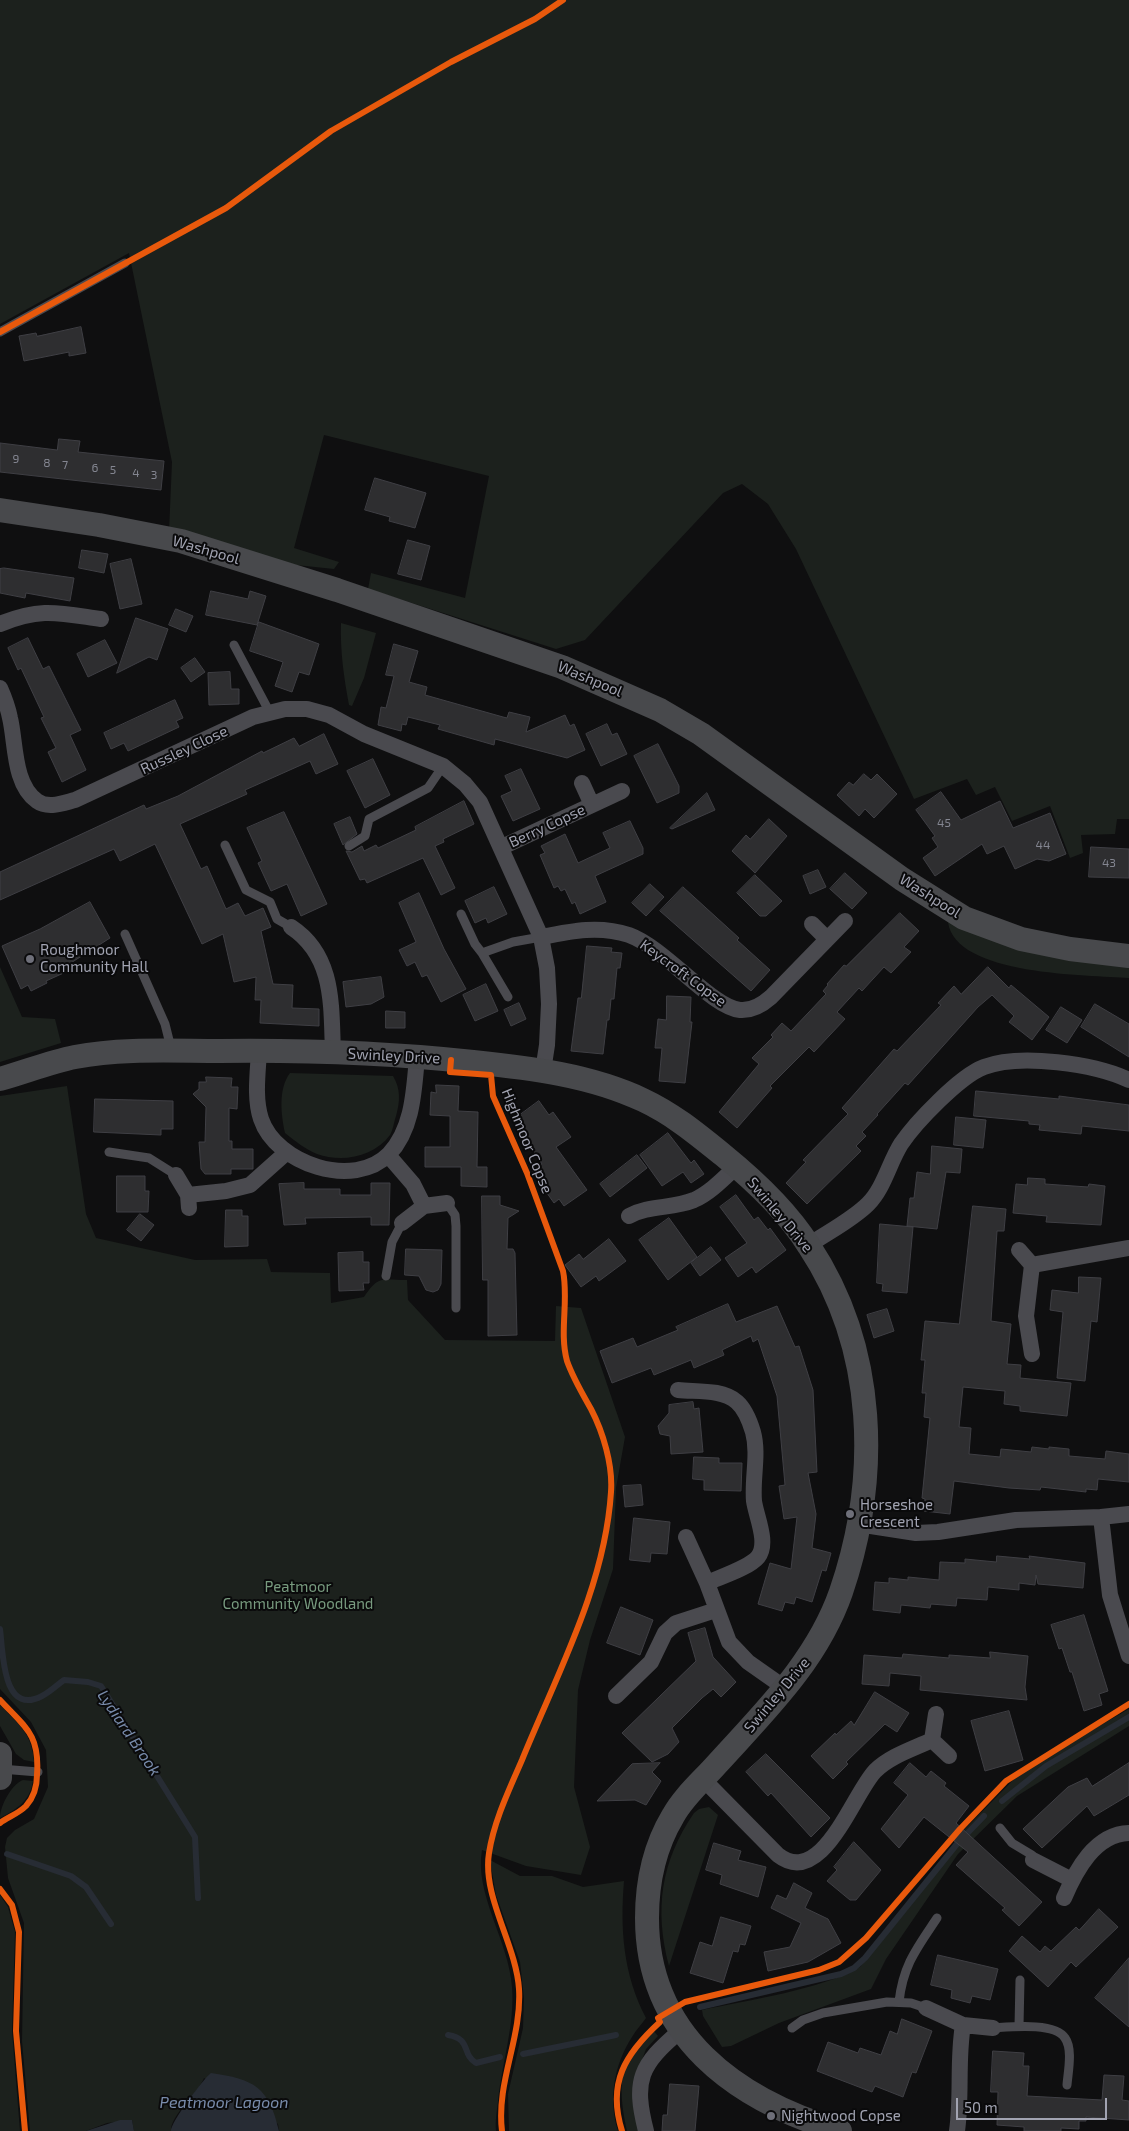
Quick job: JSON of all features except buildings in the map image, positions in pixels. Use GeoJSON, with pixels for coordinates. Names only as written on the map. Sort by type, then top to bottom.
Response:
{"type":"FeatureCollection","features":[{"type":"Feature","properties":{"kind":"street","name":"Washpool"},"geometry":{"type":"LineString","coordinates":[[0,510],[99,525],[181,541],[337,590],[562,667],[660,710],[701,734],[902,879],[964,918],[1030,941],[1129,956]]}},
{"type":"Feature","properties":{"kind":"street"},"geometry":{"type":"LineString","coordinates":[[0,624],[36,612],[101,619]]}},
{"type":"Feature","properties":{"kind":"street","name":"Russley Close"},"geometry":{"type":"LineString","coordinates":[[0,688],[10,718],[20,776],[28,791],[37,801],[56,805],[97,791],[269,712],[296,709],[319,712],[373,738],[443,766],[465,784],[480,802],[502,847],[541,938],[547,968],[549,1004],[547,1045],[543,1071]]}},
{"type":"Feature","properties":{"kind":"street","name":"Berry Copse"},"geometry":{"type":"LineString","coordinates":[[582,783],[592,805]]}},
{"type":"Feature","properties":{"kind":"street","name":"Berry Copse"},"geometry":{"type":"LineString","coordinates":[[502,847],[622,792]]}},
{"type":"Feature","properties":{"kind":"street","name":"Keycroft Copse"},"geometry":{"type":"LineString","coordinates":[[541,938],[591,930],[612,931],[630,936],[661,954],[722,1003],[740,1010],[759,1006],[771,997],[845,921]]}},
{"type":"Feature","properties":{"kind":"street"},"geometry":{"type":"LineString","coordinates":[[812,924],[827,939]]}},
{"type":"Feature","properties":{"kind":"street"},"geometry":{"type":"LineString","coordinates":[[291,927],[308,940],[324,966],[331,997],[333,1053]]}},
{"type":"Feature","properties":{"kind":"street","name":"Swinley Drive"},"geometry":{"type":"LineString","coordinates":[[0,1079],[76,1057],[172,1051],[259,1051],[416,1057],[543,1071],[616,1089],[644,1100],[678,1119],[761,1187],[809,1245],[843,1314],[861,1377],[866,1415],[867,1465],[858,1524],[840,1594],[825,1629],[812,1652],[785,1688],[674,1812],[652,1867],[648,1891],[647,1916],[649,1952],[661,1994],[680,2031],[704,2057],[736,2084],[771,2104],[840,2131]]}},
{"type":"Feature","properties":{"kind":"street"},"geometry":{"type":"LineString","coordinates":[[259,1051],[258,1095],[261,1119],[267,1130],[287,1152],[313,1166],[340,1170],[367,1167],[388,1155],[403,1132],[409,1114],[416,1057]]}},
{"type":"Feature","properties":{"kind":"street"},"geometry":{"type":"LineString","coordinates":[[809,1245],[868,1204],[880,1187],[902,1144],[910,1133],[949,1093],[983,1067],[1014,1062],[1065,1064],[1095,1068],[1129,1080]]}},
{"type":"Feature","properties":{"kind":"street"},"geometry":{"type":"LineString","coordinates":[[176,1175],[189,1202],[250,1185],[287,1152]]}},
{"type":"Feature","properties":{"kind":"street"},"geometry":{"type":"LineString","coordinates":[[388,1155],[413,1184],[424,1206]]}},
{"type":"Feature","properties":{"kind":"street"},"geometry":{"type":"LineString","coordinates":[[629,1216],[642,1210],[692,1201],[702,1196],[737,1166]]}},
{"type":"Feature","properties":{"kind":"street"},"geometry":{"type":"LineString","coordinates":[[402,1223],[424,1206],[447,1203]]}},
{"type":"Feature","properties":{"kind":"street"},"geometry":{"type":"LineString","coordinates":[[1032,1265],[1129,1248]]}},
{"type":"Feature","properties":{"kind":"street"},"geometry":{"type":"LineString","coordinates":[[1019,1250],[1032,1265],[1026,1316],[1032,1354]]}},
{"type":"Feature","properties":{"kind":"street"},"geometry":{"type":"LineString","coordinates":[[678,1390],[720,1393],[732,1399],[746,1415],[755,1442],[754,1492],[760,1532],[760,1552],[757,1558],[749,1563],[707,1583]]}},
{"type":"Feature","properties":{"kind":"street"},"geometry":{"type":"LineString","coordinates":[[858,1524],[916,1533],[938,1532],[1016,1520],[1101,1517],[1129,1514]]}},
{"type":"Feature","properties":{"kind":"street"},"geometry":{"type":"LineString","coordinates":[[1101,1517],[1110,1595],[1129,1656]]}},
{"type":"Feature","properties":{"kind":"street"},"geometry":{"type":"LineString","coordinates":[[686,1537],[707,1583],[725,1634],[738,1654],[785,1688]]}},
{"type":"Feature","properties":{"kind":"street"},"geometry":{"type":"LineString","coordinates":[[616,1696],[651,1662],[665,1633],[676,1623],[716,1610]]}},
{"type":"Feature","properties":{"kind":"street"},"geometry":{"type":"LineString","coordinates":[[932,1740],[936,1714]]}},
{"type":"Feature","properties":{"kind":"street"},"geometry":{"type":"LineString","coordinates":[[703,1779],[778,1855],[789,1862],[802,1863],[815,1854],[839,1830],[868,1780],[877,1770],[896,1756],[932,1740]]}},
{"type":"Feature","properties":{"kind":"street"},"geometry":{"type":"LineString","coordinates":[[932,1740],[949,1756]]}},
{"type":"Feature","properties":{"kind":"street"},"geometry":{"type":"LineString","coordinates":[[1064,1898],[1072,1880],[1098,1845],[1116,1834],[1129,1833]]}},
{"type":"Feature","properties":{"kind":"street"},"geometry":{"type":"LineString","coordinates":[[1033,1860],[1072,1880]]}},
{"type":"Feature","properties":{"kind":"street"},"geometry":{"type":"LineString","coordinates":[[926,2008],[963,2025],[993,2028]]}},
{"type":"Feature","properties":{"kind":"street"},"geometry":{"type":"LineString","coordinates":[[957,2131],[960,2098],[959,2056],[963,2025]]}},
{"type":"Feature","properties":{"kind":"street"},"geometry":{"type":"LineString","coordinates":[[646,2131],[638,2095],[643,2074],[654,2055],[680,2031]]}},
{"type":"Feature","properties":{"kind":"lane"},"geometry":{"type":"LineString","coordinates":[[0,332],[125,263]]}},
{"type":"Feature","properties":{"kind":"lane"},"geometry":{"type":"LineString","coordinates":[[234,645],[269,712]]}},
{"type":"Feature","properties":{"kind":"lane"},"geometry":{"type":"LineString","coordinates":[[349,846],[365,836],[369,819],[428,788],[443,766]]}},
{"type":"Feature","properties":{"kind":"lane"},"geometry":{"type":"LineString","coordinates":[[225,845],[246,890],[270,902],[277,919],[291,927]]}},
{"type":"Feature","properties":{"kind":"lane"},"geometry":{"type":"LineString","coordinates":[[460,914],[475,944],[508,998]]}},
{"type":"Feature","properties":{"kind":"lane"},"geometry":{"type":"LineString","coordinates":[[125,934],[165,1024],[172,1051]]}},
{"type":"Feature","properties":{"kind":"lane"},"geometry":{"type":"LineString","coordinates":[[482,953],[513,942],[541,938]]}},
{"type":"Feature","properties":{"kind":"lane"},"geometry":{"type":"LineString","coordinates":[[109,1152],[148,1158],[176,1175]]}},
{"type":"Feature","properties":{"kind":"lane"},"geometry":{"type":"LineString","coordinates":[[447,1203],[455,1215],[456,1226],[456,1308]]}},
{"type":"Feature","properties":{"kind":"lane"},"geometry":{"type":"LineString","coordinates":[[386,1276],[392,1242],[402,1223]]}},
{"type":"Feature","properties":{"kind":"lane"},"geometry":{"type":"LineString","coordinates":[[0,1767],[38,1772]]}},
{"type":"Feature","properties":{"kind":"lane"},"geometry":{"type":"LineString","coordinates":[[1000,1828],[1012,1842],[1032,1855],[1033,1860]]}},
{"type":"Feature","properties":{"kind":"lane"},"geometry":{"type":"LineString","coordinates":[[899,2002],[901,1979],[911,1956],[937,1918]]}},
{"type":"Feature","properties":{"kind":"lane"},"geometry":{"type":"LineString","coordinates":[[1019,2026],[1020,1980]]}},
{"type":"Feature","properties":{"kind":"lane"},"geometry":{"type":"LineString","coordinates":[[792,2028],[803,2020],[823,2013],[899,2002],[926,2008]]}},
{"type":"Feature","properties":{"kind":"lane"},"geometry":{"type":"LineString","coordinates":[[993,2028],[1019,2026],[1052,2030],[1066,2039],[1069,2058],[1067,2085]]}},
{"type":"Feature","properties":{"kind":"green space"},"geometry":{"type":"Polygon","coordinates":[[[0,0],[1129,0],[1129,819],[1117,819],[1115,834],[1081,835],[1083,853],[1070,858],[1050,806],[1012,821],[995,787],[976,795],[967,779],[914,799],[796,549],[768,504],[742,484],[723,493],[585,640],[556,649],[368,589],[371,573],[465,598],[489,476],[324,435],[294,548],[339,562],[334,569],[296,565],[169,532],[172,462],[129,253],[0,324],[0,0]]]}},
{"type":"Feature","properties":{"kind":"green space"},"geometry":{"type":"Polygon","coordinates":[[[341,623],[376,633],[364,678],[352,706],[349,705],[344,675],[341,623]]]}},
{"type":"Feature","properties":{"kind":"green space"},"geometry":{"type":"Polygon","coordinates":[[[948,922],[1129,962],[1129,978],[1056,973],[998,963],[974,953],[956,940],[948,922]]]}},
{"type":"Feature","properties":{"kind":"green space"},"geometry":{"type":"Polygon","coordinates":[[[0,967],[22,1017],[55,1019],[61,1043],[0,1062],[0,967]]]}},
{"type":"Feature","properties":{"kind":"green space"},"geometry":{"type":"Polygon","coordinates":[[[290,1073],[393,1076],[399,1091],[399,1101],[390,1135],[375,1149],[347,1158],[327,1157],[304,1147],[285,1133],[282,1094],[286,1079],[290,1073]]]}},
{"type":"Feature","properties":{"kind":"green space","name":"Peatmoor Community Woodland"},"geometry":{"type":"Polygon","coordinates":[[[67,1086],[86,1214],[96,1238],[195,1260],[267,1259],[271,1272],[330,1273],[331,1303],[364,1297],[373,1285],[381,1280],[407,1280],[408,1300],[445,1340],[555,1341],[556,1306],[581,1308],[625,1437],[616,1488],[613,1569],[590,1640],[578,1690],[574,1787],[590,1847],[581,1875],[526,1866],[482,1850],[483,1884],[505,1952],[512,1987],[512,2015],[500,2086],[496,2131],[279,2131],[278,2124],[204,2078],[175,2118],[171,2131],[134,2131],[132,2120],[107,2123],[86,2131],[30,2131],[22,2041],[24,1923],[8,1878],[5,1847],[7,1838],[15,1830],[34,1819],[48,1787],[46,1750],[31,1722],[0,1689],[0,1096],[67,1086]]]}},
{"type":"Feature","properties":{"kind":"green space"},"geometry":{"type":"Polygon","coordinates":[[[0,1705],[19,1724],[27,1736],[31,1744],[34,1762],[24,1760],[16,1754],[0,1726],[0,1705]]]}},
{"type":"Feature","properties":{"kind":"green space"},"geometry":{"type":"Polygon","coordinates":[[[1129,1709],[1129,1726],[1017,1796],[958,1854],[886,1959],[871,1989],[779,2023],[731,2046],[722,2047],[703,2016],[702,2010],[804,1988],[825,1982],[860,1967],[962,1832],[1024,1769],[1129,1709]]]}},
{"type":"Feature","properties":{"kind":"green space"},"geometry":{"type":"Polygon","coordinates":[[[23,1780],[33,1781],[26,1799],[17,1808],[0,1818],[0,1813],[7,1796],[14,1786],[23,1780]]]}},
{"type":"Feature","properties":{"kind":"green space"},"geometry":{"type":"Polygon","coordinates":[[[709,1807],[718,1815],[669,1966],[662,1925],[662,1905],[668,1867],[674,1849],[694,1813],[699,1809],[709,1807]]]}},
{"type":"Feature","properties":{"kind":"green space"},"geometry":{"type":"Polygon","coordinates":[[[490,1860],[520,1876],[552,1876],[583,1887],[624,1881],[623,1934],[625,1951],[632,1985],[646,2018],[626,2048],[614,2082],[613,2107],[618,2131],[509,2131],[508,2094],[523,2028],[524,1998],[520,1962],[496,1895],[490,1860]]]}},
{"type":"Feature","properties":{"kind":"green space"},"geometry":{"type":"Polygon","coordinates":[[[0,1895],[8,1907],[15,1932],[12,2031],[20,2131],[0,2131],[0,1895]]]}},
{"type":"Feature","properties":{"kind":"green space"},"geometry":{"type":"Polygon","coordinates":[[[653,2030],[658,2036],[646,2049],[633,2085],[641,2131],[627,2131],[622,2098],[625,2066],[635,2046],[653,2030]]]}},
{"type":"Feature","properties":{"kind":"water","name":"Peatmoor Lagoon"},"geometry":{"type":"Polygon","coordinates":[[[211,2073],[238,2078],[249,2082],[257,2088],[270,2104],[279,2131],[171,2131],[181,2110],[211,2073]]]}},
{"type":"Feature","properties":{"kind":"water","name":"Peatmoor Lagoon"},"geometry":{"type":"Polygon","coordinates":[[[120,2120],[132,2120],[134,2131],[86,2131],[120,2120]]]}},
{"type":"Feature","properties":{"kind":"waterway","name":"Lydiard Brook"},"geometry":{"type":"LineString","coordinates":[[0,1629],[7,1679],[12,1690],[19,1697],[29,1700],[42,1696],[64,1680],[88,1682],[101,1686],[195,1837],[198,1898]]}},
{"type":"Feature","properties":{"kind":"waterway"},"geometry":{"type":"LineString","coordinates":[[1002,1801],[1046,1766],[1129,1717]]}},
{"type":"Feature","properties":{"kind":"waterway"},"geometry":{"type":"LineString","coordinates":[[700,2007],[841,1974],[854,1968],[865,1958],[957,1844],[984,1816]]}},
{"type":"Feature","properties":{"kind":"waterway"},"geometry":{"type":"LineString","coordinates":[[7,1854],[71,1876],[86,1887],[111,1924]]}},
{"type":"Feature","properties":{"kind":"waterway"},"geometry":{"type":"LineString","coordinates":[[448,2035],[460,2040],[471,2059],[476,2063],[500,2057]]}},
{"type":"Feature","properties":{"kind":"waterway"},"geometry":{"type":"LineString","coordinates":[[523,2054],[616,2035]]}},
{"type":"Feature","properties":{"kind":"cycle path"},"geometry":{"type":"LineString","coordinates":[[0,332],[226,208],[331,131],[451,62],[535,19],[563,0]]}},
{"type":"Feature","properties":{"kind":"cycle path","name":"Highmoor Copse"},"geometry":{"type":"LineString","coordinates":[[451,1060],[450,1072],[491,1075],[493,1096],[527,1173],[563,1271],[565,1282],[564,1339],[567,1361],[599,1428],[609,1460],[611,1482],[607,1527],[589,1595],[564,1662],[502,1806],[491,1841],[488,1870],[490,1886],[517,1972],[519,1989],[517,2025],[503,2095],[502,2131]]}},
{"type":"Feature","properties":{"kind":"cycle path"},"geometry":{"type":"LineString","coordinates":[[0,1700],[29,1732],[36,1750],[37,1761],[36,1784],[31,1799],[23,1809],[0,1823]]}},
{"type":"Feature","properties":{"kind":"cycle path"},"geometry":{"type":"LineString","coordinates":[[622,2131],[617,2098],[618,2084],[622,2071],[637,2046],[660,2022],[658,2018],[685,2002],[819,1970],[839,1962],[866,1938],[960,1829],[1006,1781],[1129,1704]]}},
{"type":"Feature","properties":{"kind":"cycle path"},"geometry":{"type":"LineString","coordinates":[[0,1889],[12,1905],[19,1932],[16,2031],[25,2131]]}},
{"type":"Feature","properties":{"kind":"place","name":"Roughmoor Community Hall"},"geometry":{"type":"Point","coordinates":[30,959]}},
{"type":"Feature","properties":{"kind":"place","name":"Horseshoe Crescent"},"geometry":{"type":"Point","coordinates":[850,1514]}},
{"type":"Feature","properties":{"kind":"place","name":"Nightwood Copse"},"geometry":{"type":"Point","coordinates":[771,2116]}}]}
